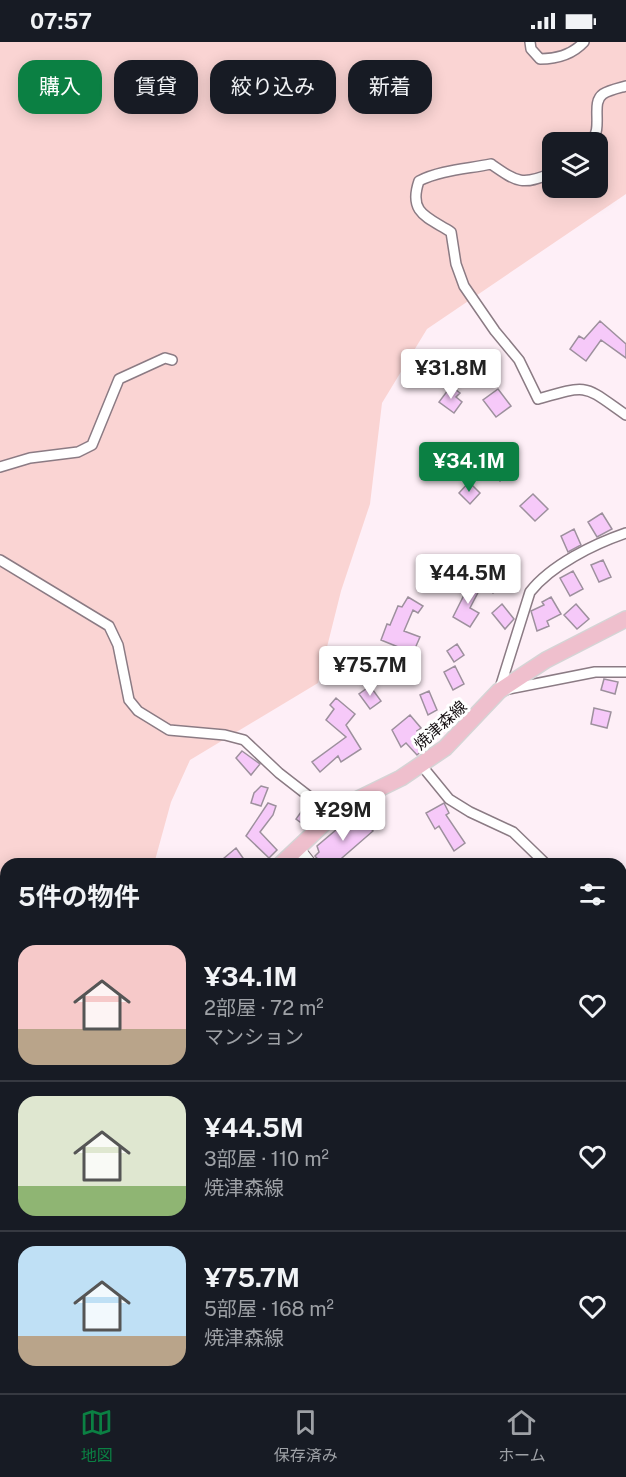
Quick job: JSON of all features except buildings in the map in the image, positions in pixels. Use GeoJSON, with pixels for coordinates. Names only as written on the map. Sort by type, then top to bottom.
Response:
{"type":"FeatureCollection","features":[{"type":"Feature","properties":{"kind":"main road","name":"焼津森線"},"geometry":{"type":"LineString","coordinates":[[288,858],[333,815],[356,800],[422,766],[445,748],[499,691],[546,660],[626,619]]}},
{"type":"Feature","properties":{"kind":"street"},"geometry":{"type":"LineString","coordinates":[[530,42],[531,49],[540,59],[556,59],[578,49],[584,42]]}},
{"type":"Feature","properties":{"kind":"street"},"geometry":{"type":"LineString","coordinates":[[598,132],[598,101],[603,93],[626,86]]}},
{"type":"Feature","properties":{"kind":"street"},"geometry":{"type":"LineString","coordinates":[[542,176],[524,182],[514,180],[491,164],[456,172],[435,173],[419,181],[414,196],[419,212],[451,232],[456,264],[464,286],[495,331],[519,360],[538,399],[578,387],[591,390],[626,415]]}},
{"type":"Feature","properties":{"kind":"street"},"geometry":{"type":"LineString","coordinates":[[0,467],[30,458],[78,452],[92,445],[119,379],[165,358],[172,360]]}},
{"type":"Feature","properties":{"kind":"street"},"geometry":{"type":"LineString","coordinates":[[626,533],[594,548],[539,581],[530,592],[499,691],[595,672],[626,672]]}},
{"type":"Feature","properties":{"kind":"street"},"geometry":{"type":"LineString","coordinates":[[0,560],[109,626],[118,645],[129,700],[138,711],[169,730],[225,735],[244,740],[279,773],[333,815]]}},
{"type":"Feature","properties":{"kind":"street"},"geometry":{"type":"LineString","coordinates":[[422,766],[449,799],[470,812],[513,832],[540,858]]}},
{"type":"Feature","properties":{"kind":"street"},"geometry":{"type":"LineString","coordinates":[[298,850],[304,858]]}},
{"type":"Feature","properties":{"kind":"shaded area"},"geometry":{"type":"Polygon","coordinates":[[[0,42],[626,42],[626,194],[427,329],[382,403],[370,504],[341,591],[318,683],[190,760],[171,802],[156,858],[0,858],[0,42]]]}}]}
